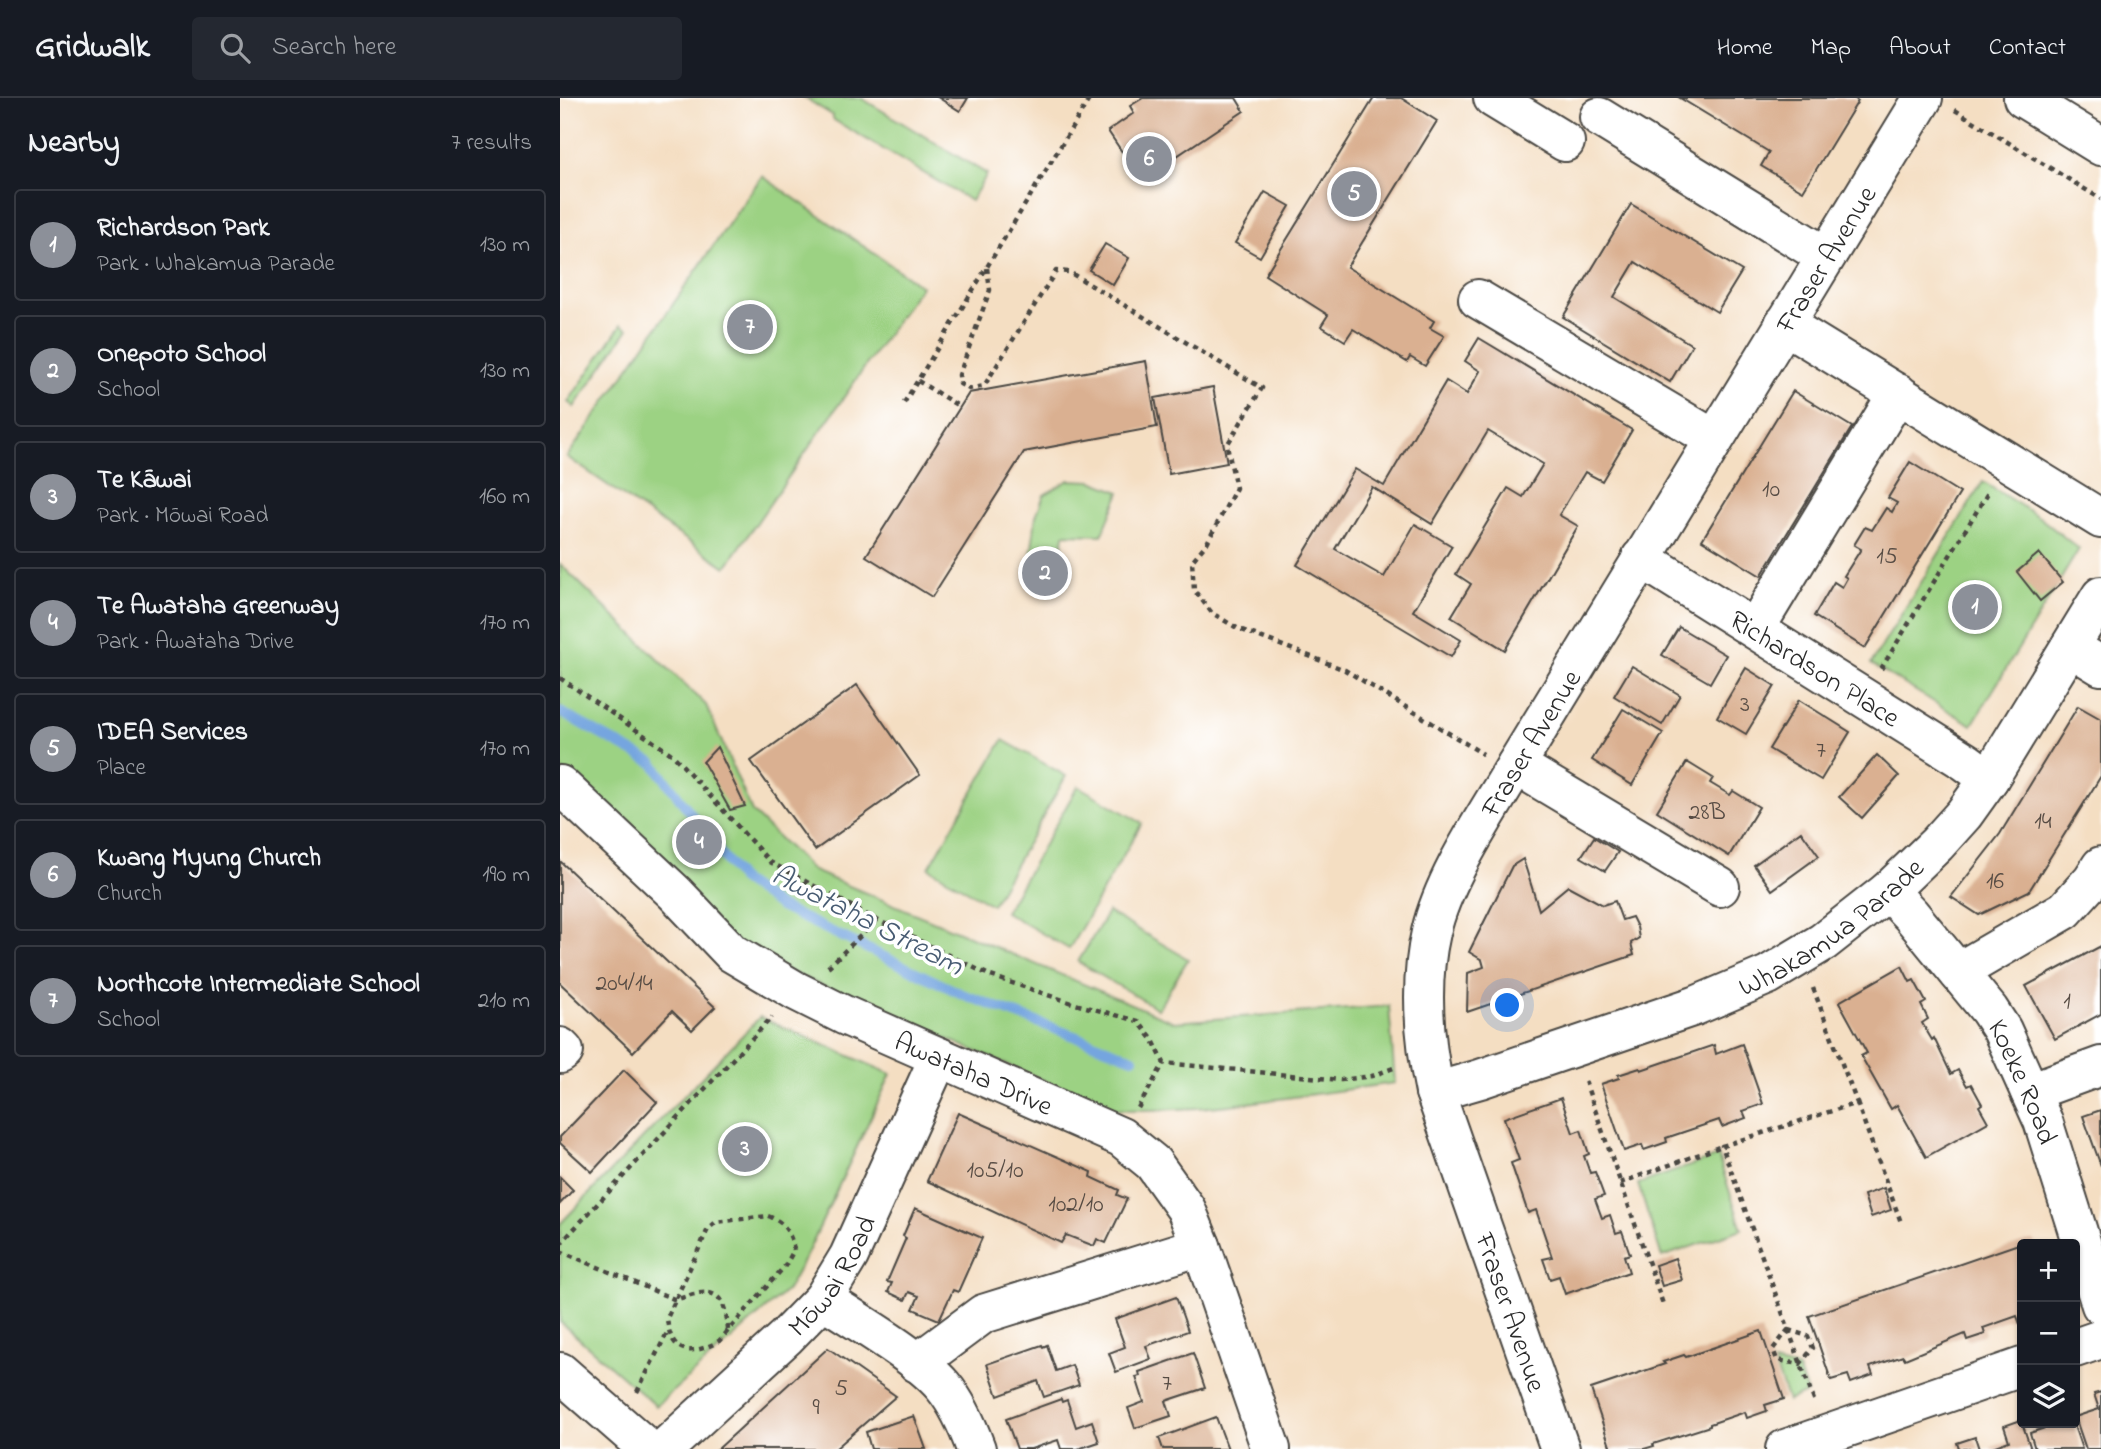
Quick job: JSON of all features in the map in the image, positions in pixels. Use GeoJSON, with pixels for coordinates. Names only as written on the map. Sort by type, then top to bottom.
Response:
{"type":"FeatureCollection","features":[{"type":"Feature","properties":{"kind":"street"},"geometry":{"type":"LineString","coordinates":[[1493,98],[1565,142]]}},
{"type":"Feature","properties":{"kind":"street"},"geometry":{"type":"LineString","coordinates":[[2023,98],[2101,146]]}},
{"type":"Feature","properties":{"kind":"street","name":"Fraser Avenue"},"geometry":{"type":"LineString","coordinates":[[1560,1449],[1435,1092],[1428,1059],[1425,1020],[1426,971],[1431,932],[1501,760],[1641,558],[1825,256],[1936,102]]}},
{"type":"Feature","properties":{"kind":"street"},"geometry":{"type":"LineString","coordinates":[[1599,117],[1825,256]]}},
{"type":"Feature","properties":{"kind":"street"},"geometry":{"type":"LineString","coordinates":[[1478,299],[1714,439]]}},
{"type":"Feature","properties":{"kind":"street"},"geometry":{"type":"LineString","coordinates":[[1784,324],[2101,519]]}},
{"type":"Feature","properties":{"kind":"street"},"geometry":{"type":"LineString","coordinates":[[1755,629],[1898,393]]}},
{"type":"Feature","properties":{"kind":"street","name":"Richardson Place"},"geometry":{"type":"LineString","coordinates":[[1641,558],[1989,779]]}},
{"type":"Feature","properties":{"kind":"street","name":"Whakamua Parade"},"geometry":{"type":"LineString","coordinates":[[1435,1092],[1695,1006],[1768,975],[1823,942],[1888,891],[1964,814],[2086,656],[2101,596]]}},
{"type":"Feature","properties":{"kind":"street"},"geometry":{"type":"LineString","coordinates":[[1501,760],[1720,887]]}},
{"type":"Feature","properties":{"kind":"street","name":"Awataha Drive"},"geometry":{"type":"LineString","coordinates":[[560,785],[675,893],[732,953],[811,980],[939,1057],[1121,1137],[1153,1163],[1186,1209],[1271,1449]]}},
{"type":"Feature","properties":{"kind":"street"},"geometry":{"type":"LineString","coordinates":[[1958,972],[2065,910],[2101,866]]}},
{"type":"Feature","properties":{"kind":"street","name":"Koeke Road"},"geometry":{"type":"LineString","coordinates":[[1888,891],[1911,915],[2003,1030],[2043,1121],[2101,1305]]}},
{"type":"Feature","properties":{"kind":"street"},"geometry":{"type":"LineString","coordinates":[[560,1047],[564,1051],[560,1054]]}},
{"type":"Feature","properties":{"kind":"street","name":"Mōwai Road"},"geometry":{"type":"LineString","coordinates":[[664,1449],[786,1337],[823,1299],[849,1256],[939,1057]]}},
{"type":"Feature","properties":{"kind":"street"},"geometry":{"type":"LineString","coordinates":[[2031,1092],[2101,1066]]}},
{"type":"Feature","properties":{"kind":"street"},"geometry":{"type":"LineString","coordinates":[[917,1363],[983,1314],[1201,1246]]}},
{"type":"Feature","properties":{"kind":"street"},"geometry":{"type":"LineString","coordinates":[[823,1299],[917,1363],[943,1386],[960,1411],[976,1449]]}},
{"type":"Feature","properties":{"kind":"street"},"geometry":{"type":"LineString","coordinates":[[2080,1346],[2101,1339]]}},
{"type":"Feature","properties":{"kind":"street"},"geometry":{"type":"LineString","coordinates":[[1786,1449],[1835,1428],[2017,1369]]}},
{"type":"Feature","properties":{"kind":"street"},"geometry":{"type":"LineString","coordinates":[[560,1371],[634,1436]]}},
{"type":"Feature","properties":{"kind":"path"},"geometry":{"type":"LineString","coordinates":[[904,403],[1090,98]]}},
{"type":"Feature","properties":{"kind":"path"},"geometry":{"type":"LineString","coordinates":[[1936,102],[2101,199]]}},
{"type":"Feature","properties":{"kind":"path"},"geometry":{"type":"LineString","coordinates":[[986,268],[990,290],[959,375],[960,384],[969,389],[984,386],[1056,271],[1069,272],[1262,388],[1227,444],[1236,488],[1207,543],[1192,561],[1194,590],[1212,612],[1237,628],[1345,670],[1501,760]]}},
{"type":"Feature","properties":{"kind":"path"},"geometry":{"type":"LineString","coordinates":[[918,381],[960,407]]}},
{"type":"Feature","properties":{"kind":"path"},"geometry":{"type":"LineString","coordinates":[[1879,672],[1994,484]]}},
{"type":"Feature","properties":{"kind":"path"},"geometry":{"type":"LineString","coordinates":[[560,678],[673,755],[770,862],[877,920],[991,976],[1075,1004],[1138,1021],[1153,1040],[1164,1063]]}},
{"type":"Feature","properties":{"kind":"path"},"geometry":{"type":"LineString","coordinates":[[560,1244],[811,980],[877,920]]}},
{"type":"Feature","properties":{"kind":"path"},"geometry":{"type":"LineString","coordinates":[[1812,986],[1902,1225]]}},
{"type":"Feature","properties":{"kind":"path"},"geometry":{"type":"LineString","coordinates":[[1164,1063],[1341,1080],[1373,1076],[1403,1066]]}},
{"type":"Feature","properties":{"kind":"path"},"geometry":{"type":"LineString","coordinates":[[1121,1137],[1164,1063]]}},
{"type":"Feature","properties":{"kind":"path"},"geometry":{"type":"LineString","coordinates":[[1583,1077],[1664,1307]]}},
{"type":"Feature","properties":{"kind":"path"},"geometry":{"type":"LineString","coordinates":[[1620,1183],[1722,1146],[1857,1103]]}},
{"type":"Feature","properties":{"kind":"path"},"geometry":{"type":"LineString","coordinates":[[1722,1146],[1800,1364],[1835,1428]]}},
{"type":"Feature","properties":{"kind":"path"},"geometry":{"type":"LineString","coordinates":[[768,1216],[779,1220],[792,1237],[794,1250],[785,1266],[719,1341],[705,1349],[688,1351],[673,1343],[667,1318],[676,1300],[708,1229],[716,1222],[768,1216]]}},
{"type":"Feature","properties":{"kind":"path"},"geometry":{"type":"LineString","coordinates":[[560,1251],[676,1300],[693,1293],[707,1292],[719,1298],[726,1309],[728,1330]]}},
{"type":"Feature","properties":{"kind":"path"},"geometry":{"type":"LineString","coordinates":[[634,1436],[668,1330]]}},
{"type":"Feature","properties":{"kind":"path"},"geometry":{"type":"LineString","coordinates":[[1788,1330],[1808,1336],[1813,1348],[1800,1364]]}},
{"type":"Feature","properties":{"kind":"path"},"geometry":{"type":"LineString","coordinates":[[1788,1330],[1773,1349],[1777,1360],[1800,1364]]}},
{"type":"Feature","properties":{"kind":"green space"},"geometry":{"type":"Polygon","coordinates":[[[805,98],[861,98],[987,174],[971,201],[834,120],[832,115],[805,98]]]}},
{"type":"Feature","properties":{"kind":"green space"},"geometry":{"type":"Polygon","coordinates":[[[762,176],[921,286],[726,567],[567,457],[762,176]]]}},
{"type":"Feature","properties":{"kind":"green space"},"geometry":{"type":"Polygon","coordinates":[[[621,325],[628,329],[574,407],[568,402],[621,325]]]}},
{"type":"Feature","properties":{"kind":"green space"},"geometry":{"type":"Polygon","coordinates":[[[1069,480],[1092,481],[1120,492],[1102,535],[1064,534],[1061,559],[1031,556],[1036,516],[1044,495],[1069,480]]]}},
{"type":"Feature","properties":{"kind":"green space"},"geometry":{"type":"Polygon","coordinates":[[[1983,482],[2039,517],[2079,549],[1972,725],[1871,664],[1983,482]]]}},
{"type":"Feature","properties":{"kind":"green space"},"geometry":{"type":"Polygon","coordinates":[[[560,564],[706,705],[752,812],[813,871],[1174,1022],[1389,1006],[1395,1083],[1217,1106],[1111,1109],[727,945],[560,768],[560,564]]]}},
{"type":"Feature","properties":{"kind":"green space"},"geometry":{"type":"Polygon","coordinates":[[[1003,740],[1066,776],[992,905],[929,868],[1003,740]]]}},
{"type":"Feature","properties":{"kind":"green space"},"geometry":{"type":"Polygon","coordinates":[[[1078,786],[1142,823],[1069,949],[1005,912],[1078,786]]]}},
{"type":"Feature","properties":{"kind":"green space"},"geometry":{"type":"Polygon","coordinates":[[[1108,912],[1188,959],[1158,1009],[1078,962],[1108,912]]]}},
{"type":"Feature","properties":{"kind":"green space"},"geometry":{"type":"Polygon","coordinates":[[[760,1017],[891,1074],[807,1254],[787,1290],[656,1406],[560,1322],[560,1224],[760,1017]]]}},
{"type":"Feature","properties":{"kind":"green space"},"geometry":{"type":"Polygon","coordinates":[[[1718,1156],[1742,1229],[1662,1257],[1638,1184],[1718,1156]]]}},
{"type":"Feature","properties":{"kind":"green space"},"geometry":{"type":"Polygon","coordinates":[[[1774,1363],[1798,1369],[1807,1393],[1788,1401],[1774,1363]]]}},
{"type":"Feature","properties":{"kind":"building"},"geometry":{"type":"Polygon","coordinates":[[[939,98],[968,98],[960,111],[939,98]]]}},
{"type":"Feature","properties":{"kind":"building"},"geometry":{"type":"Polygon","coordinates":[[[1143,98],[1236,98],[1244,111],[1141,180],[1108,131],[1134,113],[1130,106],[1143,98]]]}},
{"type":"Feature","properties":{"kind":"building"},"geometry":{"type":"Polygon","coordinates":[[[1374,98],[1401,98],[1437,121],[1347,267],[1434,321],[1430,328],[1444,336],[1425,366],[1410,357],[1407,362],[1353,329],[1345,341],[1321,326],[1328,315],[1265,275],[1374,98]]]}},
{"type":"Feature","properties":{"kind":"building"},"geometry":{"type":"Polygon","coordinates":[[[1680,98],[1854,98],[1858,101],[1803,191],[1761,166],[1769,152],[1680,98]]]}},
{"type":"Feature","properties":{"kind":"building"},"geometry":{"type":"Polygon","coordinates":[[[1265,192],[1290,206],[1260,257],[1235,243],[1265,192]]]}},
{"type":"Feature","properties":{"kind":"building"},"geometry":{"type":"Polygon","coordinates":[[[1631,204],[1742,271],[1717,312],[1635,262],[1614,297],[1692,345],[1670,382],[1563,317],[1631,204]]]}},
{"type":"Feature","properties":{"kind":"building"},"geometry":{"type":"Polygon","coordinates":[[[1105,244],[1129,258],[1113,285],[1089,270],[1105,244]]]}},
{"type":"Feature","properties":{"kind":"building"},"geometry":{"type":"Polygon","coordinates":[[[1479,338],[1632,430],[1602,481],[1585,472],[1559,515],[1578,526],[1505,650],[1451,617],[1471,584],[1456,574],[1508,488],[1523,497],[1543,464],[1488,431],[1432,524],[1372,487],[1335,549],[1384,577],[1415,524],[1452,546],[1413,611],[1461,640],[1451,657],[1297,565],[1355,469],[1384,486],[1446,381],[1467,394],[1480,371],[1465,361],[1479,338]]]}},
{"type":"Feature","properties":{"kind":"building"},"geometry":{"type":"Polygon","coordinates":[[[1146,361],[1157,427],[1024,452],[932,597],[866,556],[969,393],[1146,361]]]}},
{"type":"Feature","properties":{"kind":"building"},"geometry":{"type":"Polygon","coordinates":[[[1213,387],[1227,463],[1169,474],[1155,398],[1213,387]]]}},
{"type":"Feature","properties":{"kind":"building"},"geometry":{"type":"Polygon","coordinates":[[[1793,391],[1852,427],[1761,576],[1702,540],[1793,391]]]}},
{"type":"Feature","properties":{"kind":"building"},"geometry":{"type":"Polygon","coordinates":[[[1910,462],[1960,493],[1865,648],[1814,616],[1834,582],[1842,587],[1847,578],[1844,576],[1861,549],[1854,545],[1865,527],[1872,530],[1886,508],[1892,512],[1897,503],[1888,498],[1910,462]]]}},
{"type":"Feature","properties":{"kind":"building"},"geometry":{"type":"Polygon","coordinates":[[[2039,553],[2063,582],[2040,601],[2017,572],[2039,553]]]}},
{"type":"Feature","properties":{"kind":"building"},"geometry":{"type":"Polygon","coordinates":[[[1679,627],[1726,655],[1710,683],[1662,655],[1679,627]]]}},
{"type":"Feature","properties":{"kind":"building"},"geometry":{"type":"Polygon","coordinates":[[[1632,666],[1680,695],[1662,725],[1614,696],[1632,666]]]}},
{"type":"Feature","properties":{"kind":"building"},"geometry":{"type":"Polygon","coordinates":[[[1746,668],[1775,686],[1746,734],[1717,717],[1746,668]]]}},
{"type":"Feature","properties":{"kind":"building"},"geometry":{"type":"Polygon","coordinates":[[[857,685],[920,775],[815,850],[751,761],[857,685]]]}},
{"type":"Feature","properties":{"kind":"building"},"geometry":{"type":"Polygon","coordinates":[[[1799,700],[1850,732],[1821,780],[1769,749],[1799,700]]]}},
{"type":"Feature","properties":{"kind":"building"},"geometry":{"type":"Polygon","coordinates":[[[2078,706],[2101,719],[2101,776],[2029,891],[1979,915],[1951,897],[2000,834],[2078,706]]]}},
{"type":"Feature","properties":{"kind":"building"},"geometry":{"type":"Polygon","coordinates":[[[1623,709],[1663,733],[1632,785],[1592,760],[1623,709]]]}},
{"type":"Feature","properties":{"kind":"building"},"geometry":{"type":"Polygon","coordinates":[[[717,747],[745,806],[730,810],[703,762],[717,747]]]}},
{"type":"Feature","properties":{"kind":"building"},"geometry":{"type":"Polygon","coordinates":[[[1877,755],[1899,776],[1862,818],[1839,797],[1877,755]]]}},
{"type":"Feature","properties":{"kind":"building"},"geometry":{"type":"Polygon","coordinates":[[[1687,762],[1713,778],[1710,783],[1730,795],[1733,791],[1759,807],[1729,856],[1657,811],[1687,762]]]}},
{"type":"Feature","properties":{"kind":"building"},"geometry":{"type":"Polygon","coordinates":[[[1801,831],[1819,856],[1772,890],[1754,865],[1801,831]]]}},
{"type":"Feature","properties":{"kind":"building"},"geometry":{"type":"Polygon","coordinates":[[[1594,837],[1618,852],[1605,871],[1581,857],[1594,837]]]}},
{"type":"Feature","properties":{"kind":"building"},"geometry":{"type":"Polygon","coordinates":[[[1523,859],[1539,910],[1568,886],[1603,905],[1615,901],[1622,920],[1632,917],[1637,927],[1639,938],[1631,943],[1634,955],[1467,1012],[1468,973],[1484,967],[1482,960],[1469,952],[1512,866],[1523,859]]]}},
{"type":"Feature","properties":{"kind":"building"},"geometry":{"type":"Polygon","coordinates":[[[560,861],[715,1007],[692,1030],[672,1011],[633,1052],[560,983],[560,861]]]}},
{"type":"Feature","properties":{"kind":"building"},"geometry":{"type":"Polygon","coordinates":[[[2101,946],[2101,1014],[2055,1039],[2026,986],[2101,946]]]}},
{"type":"Feature","properties":{"kind":"building"},"geometry":{"type":"Polygon","coordinates":[[[1902,966],[1910,982],[1914,980],[1926,1002],[1921,1005],[1928,1019],[1922,1023],[1932,1040],[1934,1038],[1951,1074],[1958,1070],[1967,1086],[1971,1084],[1988,1122],[1926,1157],[1897,1105],[1891,1109],[1861,1056],[1867,1053],[1839,1002],[1902,966]]]}},
{"type":"Feature","properties":{"kind":"building"},"geometry":{"type":"Polygon","coordinates":[[[1742,1044],[1763,1104],[1743,1111],[1746,1118],[1722,1127],[1719,1120],[1666,1138],[1667,1142],[1644,1150],[1642,1145],[1624,1151],[1601,1084],[1619,1078],[1618,1075],[1714,1045],[1716,1054],[1742,1044]]]}},
{"type":"Feature","properties":{"kind":"building"},"geometry":{"type":"Polygon","coordinates":[[[624,1070],[657,1102],[592,1172],[560,1143],[560,1137],[624,1070]]]}},
{"type":"Feature","properties":{"kind":"building"},"geometry":{"type":"Polygon","coordinates":[[[1561,1098],[1573,1133],[1581,1130],[1589,1154],[1584,1156],[1590,1173],[1595,1172],[1604,1196],[1595,1199],[1602,1218],[1610,1215],[1616,1233],[1622,1231],[1630,1254],[1624,1256],[1629,1272],[1565,1294],[1559,1276],[1550,1279],[1543,1259],[1552,1257],[1536,1210],[1528,1213],[1511,1163],[1519,1160],[1504,1118],[1561,1098]]]}},
{"type":"Feature","properties":{"kind":"building"},"geometry":{"type":"Polygon","coordinates":[[[2101,1110],[2101,1166],[2083,1116],[2101,1110]]]}},
{"type":"Feature","properties":{"kind":"building"},"geometry":{"type":"Polygon","coordinates":[[[958,1113],[1092,1172],[1091,1177],[1119,1190],[1117,1195],[1127,1199],[1106,1243],[1097,1239],[1094,1246],[1066,1235],[1061,1243],[927,1181],[958,1113]]]}},
{"type":"Feature","properties":{"kind":"building"},"geometry":{"type":"Polygon","coordinates":[[[560,1177],[573,1190],[560,1204],[560,1177]]]}},
{"type":"Feature","properties":{"kind":"building"},"geometry":{"type":"Polygon","coordinates":[[[1884,1188],[1891,1210],[1871,1217],[1864,1195],[1884,1188]]]}},
{"type":"Feature","properties":{"kind":"building"},"geometry":{"type":"Polygon","coordinates":[[[915,1208],[982,1238],[958,1292],[953,1290],[939,1320],[913,1309],[919,1296],[909,1292],[905,1300],[888,1292],[892,1283],[887,1282],[906,1238],[903,1236],[915,1208]]]}},
{"type":"Feature","properties":{"kind":"building"},"geometry":{"type":"Polygon","coordinates":[[[2017,1244],[2017,1316],[1983,1328],[1985,1334],[1967,1340],[1965,1334],[1905,1359],[1903,1356],[1870,1367],[1873,1375],[1851,1383],[1848,1375],[1831,1380],[1809,1316],[2017,1244]]]}},
{"type":"Feature","properties":{"kind":"building"},"geometry":{"type":"Polygon","coordinates":[[[1675,1258],[1682,1280],[1662,1286],[1655,1265],[1675,1258]]]}},
{"type":"Feature","properties":{"kind":"building"},"geometry":{"type":"Polygon","coordinates":[[[1176,1297],[1188,1331],[1146,1346],[1151,1359],[1116,1372],[1109,1353],[1125,1347],[1115,1319],[1176,1297]]]}},
{"type":"Feature","properties":{"kind":"building"},"geometry":{"type":"Polygon","coordinates":[[[1761,1331],[1784,1399],[1765,1405],[1767,1411],[1747,1418],[1745,1412],[1644,1449],[1611,1449],[1591,1389],[1665,1364],[1663,1362],[1684,1355],[1686,1357],[1761,1331]]]}},
{"type":"Feature","properties":{"kind":"building"},"geometry":{"type":"Polygon","coordinates":[[[1047,1345],[1056,1371],[1072,1365],[1079,1385],[1044,1397],[1038,1381],[998,1396],[987,1364],[1047,1345]]]}},
{"type":"Feature","properties":{"kind":"building"},"geometry":{"type":"Polygon","coordinates":[[[828,1348],[896,1396],[835,1449],[718,1449],[828,1348]]]}},
{"type":"Feature","properties":{"kind":"building"},"geometry":{"type":"Polygon","coordinates":[[[1193,1353],[1205,1388],[1166,1401],[1171,1416],[1135,1428],[1128,1408],[1144,1402],[1136,1377],[1140,1376],[1139,1372],[1193,1353]]]}},
{"type":"Feature","properties":{"kind":"building"},"geometry":{"type":"Polygon","coordinates":[[[2101,1392],[2101,1449],[2086,1449],[2079,1428],[2080,1415],[2099,1409],[2094,1394],[2101,1392]]]}},
{"type":"Feature","properties":{"kind":"building"},"geometry":{"type":"Polygon","coordinates":[[[1061,1399],[1062,1402],[1067,1400],[1076,1427],[1092,1421],[1099,1442],[1078,1449],[1061,1449],[1058,1440],[1031,1449],[1017,1449],[1006,1419],[1061,1399]]]}},
{"type":"Feature","properties":{"kind":"building"},"geometry":{"type":"Polygon","coordinates":[[[914,1416],[926,1449],[871,1449],[866,1432],[914,1416]]]}},
{"type":"Feature","properties":{"kind":"building"},"geometry":{"type":"Polygon","coordinates":[[[1216,1417],[1228,1449],[1163,1449],[1159,1438],[1216,1417]]]}},
{"type":"Feature","properties":{"kind":"building"},"geometry":{"type":"Polygon","coordinates":[[[2017,1421],[2017,1428],[2024,1428],[2031,1449],[1987,1449],[2009,1441],[2004,1426],[2017,1421]]]}},
{"type":"Feature","properties":{"kind":"building"},"geometry":{"type":"Polygon","coordinates":[[[2045,1428],[2075,1428],[2082,1449],[2035,1449],[2030,1433],[2045,1428]]]}},
{"type":"Feature","properties":{"kind":"building"},"geometry":{"type":"Polygon","coordinates":[[[1975,1437],[1979,1449],[1959,1449],[1957,1443],[1975,1437]]]}},
{"type":"Feature","properties":{"kind":"waterway","name":"Awataha Stream"},"geometry":{"type":"LineString","coordinates":[[560,712],[653,763],[740,879],[780,907],[962,994],[1133,1058]]}},
{"type":"Feature","properties":{"kind":"place","name":"Kwang Myung Church"},"geometry":{"type":"Point","coordinates":[1149,159]}},
{"type":"Feature","properties":{"kind":"place","name":"IDEA Services"},"geometry":{"type":"Point","coordinates":[1354,194]}},
{"type":"Feature","properties":{"kind":"place","name":"Northcote Intermediate School"},"geometry":{"type":"Point","coordinates":[750,327]}},
{"type":"Feature","properties":{"kind":"place","name":"Onepoto School"},"geometry":{"type":"Point","coordinates":[1045,573]}},
{"type":"Feature","properties":{"kind":"place","name":"Richardson Park"},"geometry":{"type":"Point","coordinates":[1975,607]}},
{"type":"Feature","properties":{"kind":"place","name":"Te Awataha Greenway"},"geometry":{"type":"Point","coordinates":[699,842]}},
{"type":"Feature","properties":{"kind":"place","name":"Te Kāwai"},"geometry":{"type":"Point","coordinates":[745,1149]}}]}
